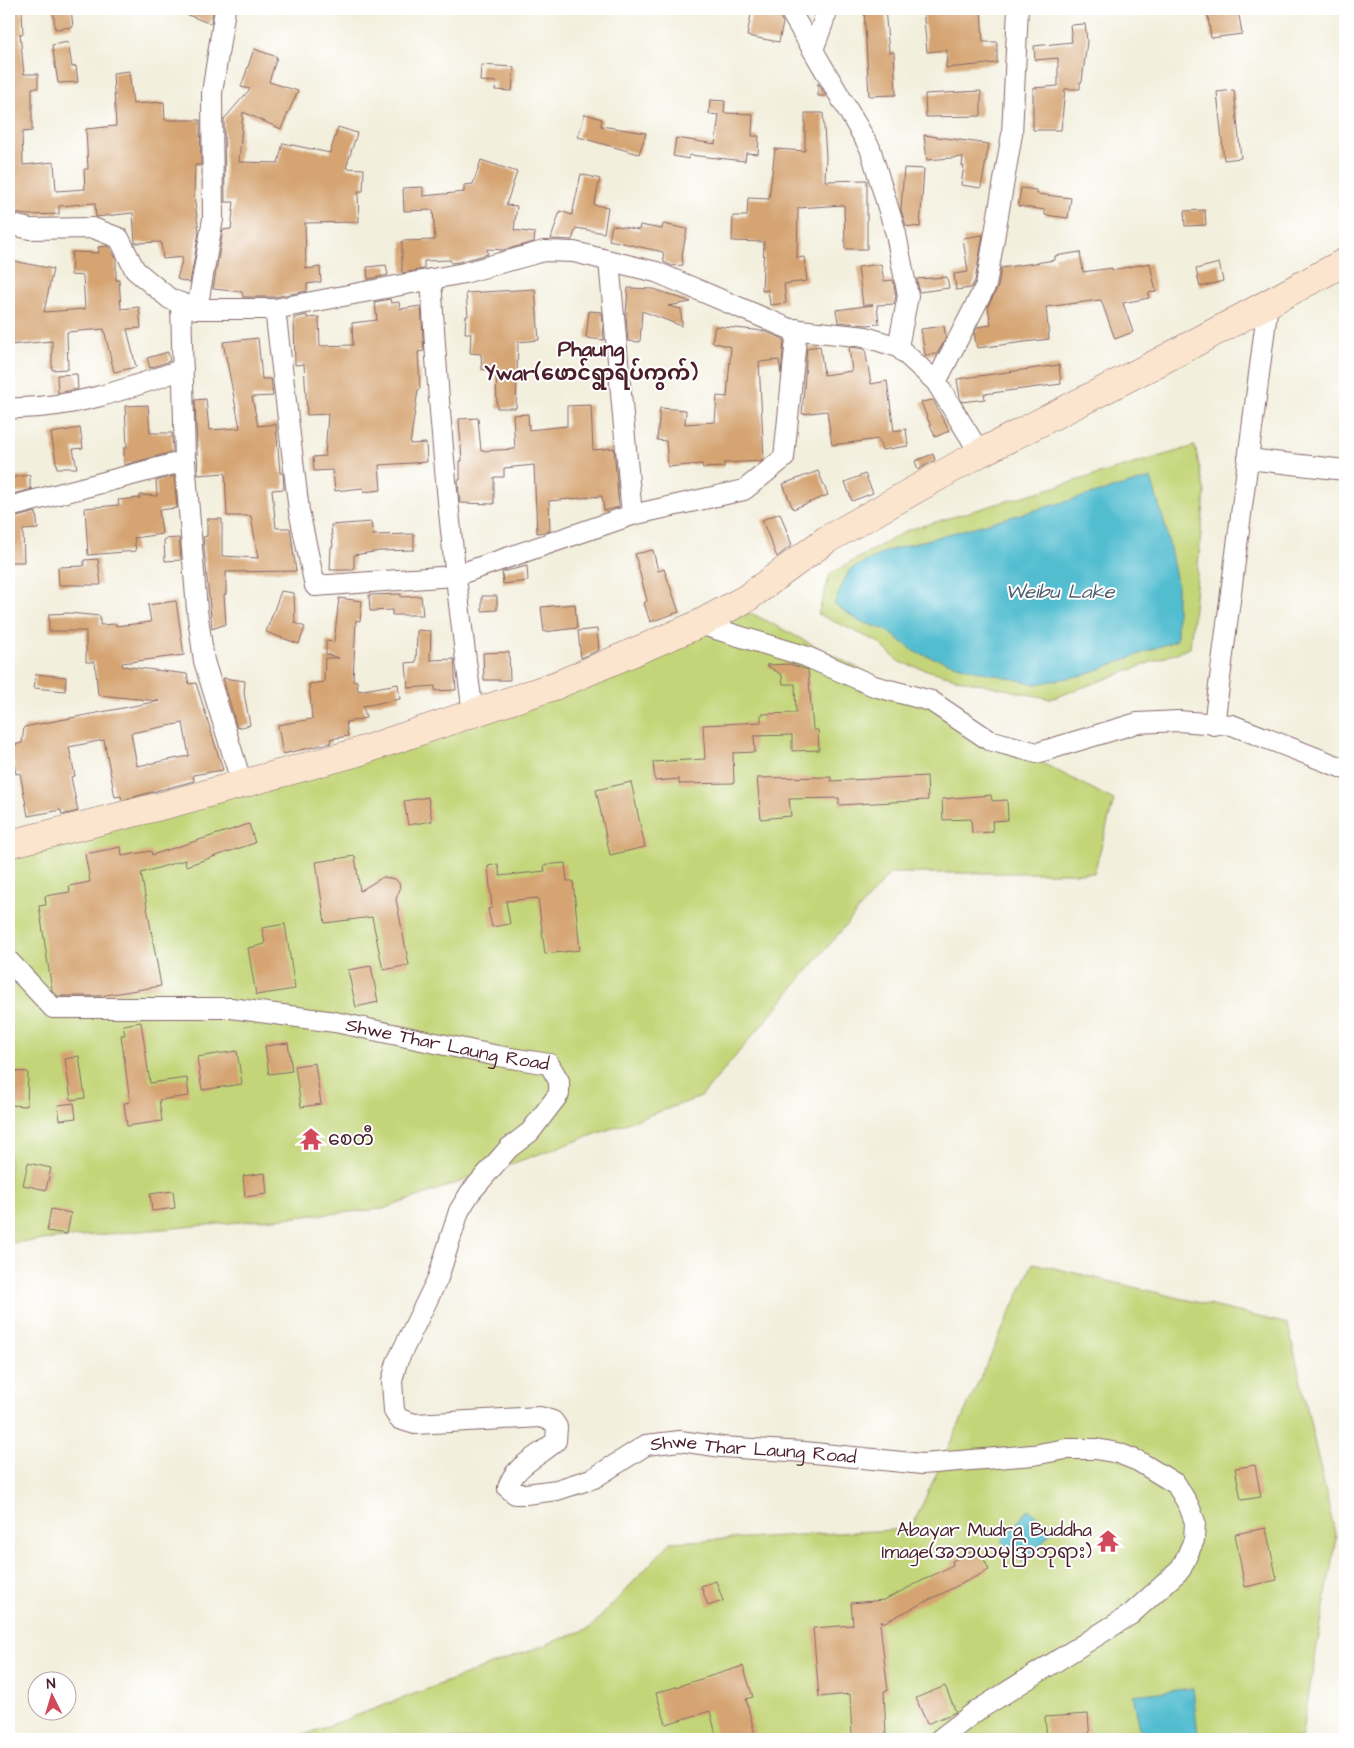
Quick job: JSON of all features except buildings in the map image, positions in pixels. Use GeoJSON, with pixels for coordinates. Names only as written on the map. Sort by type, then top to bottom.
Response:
{"type":"FeatureCollection","features":[{"type":"Feature","properties":{"kind":"main road"},"geometry":{"type":"LineString","coordinates":[[9,844],[355,753],[557,684],[699,624],[747,598],[826,540],[980,453],[1161,361],[1345,262]]}},
{"type":"Feature","properties":{"kind":"street"},"geometry":{"type":"LineString","coordinates":[[225,9],[212,93],[213,219],[189,306],[183,369],[185,461],[197,610],[204,661],[242,784]]}},
{"type":"Feature","properties":{"kind":"street"},"geometry":{"type":"LineString","coordinates":[[789,9],[870,148],[896,234],[908,296],[898,347]]}},
{"type":"Feature","properties":{"kind":"street"},"geometry":{"type":"LineString","coordinates":[[813,50],[828,9]]}},
{"type":"Feature","properties":{"kind":"street"},"geometry":{"type":"LineString","coordinates":[[936,382],[986,285],[1012,134],[1018,9]]}},
{"type":"Feature","properties":{"kind":"street"},"geometry":{"type":"LineString","coordinates":[[9,224],[30,230],[93,228],[119,238],[135,270],[170,299],[189,306],[275,309],[464,274],[544,250],[574,252],[656,272],[790,328],[866,337],[898,347],[936,382],[980,453]]}},
{"type":"Feature","properties":{"kind":"street"},"geometry":{"type":"LineString","coordinates":[[609,261],[632,515]]}},
{"type":"Feature","properties":{"kind":"street"},"geometry":{"type":"LineString","coordinates":[[431,280],[438,399],[454,576],[473,713]]}},
{"type":"Feature","properties":{"kind":"street"},"geometry":{"type":"LineString","coordinates":[[1214,725],[1268,304]]}},
{"type":"Feature","properties":{"kind":"street"},"geometry":{"type":"LineString","coordinates":[[275,309],[299,511],[315,586],[454,576],[632,515],[744,490],[784,458],[797,329]]}},
{"type":"Feature","properties":{"kind":"street"},"geometry":{"type":"LineString","coordinates":[[9,408],[33,409],[127,390],[183,369]]}},
{"type":"Feature","properties":{"kind":"street"},"geometry":{"type":"LineString","coordinates":[[1248,459],[1345,470]]}},
{"type":"Feature","properties":{"kind":"street"},"geometry":{"type":"LineString","coordinates":[[9,507],[185,461]]}},
{"type":"Feature","properties":{"kind":"street"},"geometry":{"type":"LineString","coordinates":[[699,624],[805,656],[874,686],[931,701],[989,740],[1037,752],[1138,723],[1178,721],[1232,725],[1345,769]]}},
{"type":"Feature","properties":{"kind":"street","name":"Shwe Thar Laung Road"},"geometry":{"type":"LineString","coordinates":[[9,961],[53,1008],[230,1008],[335,1022],[498,1056],[549,1064],[559,1081],[559,1094],[530,1132],[509,1148],[470,1193],[459,1212],[438,1278],[397,1362],[392,1381],[394,1411],[399,1419],[415,1424],[540,1417],[553,1421],[557,1427],[556,1441],[517,1471],[510,1479],[508,1488],[516,1494],[539,1494],[584,1481],[609,1470],[646,1445],[680,1441],[722,1447],[804,1452],[922,1464],[1033,1455],[1066,1449],[1096,1449],[1118,1453],[1138,1461],[1176,1484],[1189,1506],[1195,1522],[1194,1540],[1181,1569],[1130,1615],[981,1708],[940,1739]]}},
{"type":"Feature","properties":{"kind":"green space","name":"Weibu Lake"},"geometry":{"type":"Polygon","coordinates":[[[1195,446],[1205,493],[1190,648],[1051,699],[962,680],[899,662],[878,642],[818,614],[830,574],[908,530],[1195,446]]]}},
{"type":"Feature","properties":{"kind":"green space"},"geometry":{"type":"Polygon","coordinates":[[[751,613],[1114,800],[1094,873],[890,873],[701,1097],[383,1209],[9,1243],[9,855],[751,613]]]}},
{"type":"Feature","properties":{"kind":"green space"},"geometry":{"type":"Polygon","coordinates":[[[1033,1263],[1288,1324],[1336,1538],[1301,1739],[294,1739],[590,1628],[671,1542],[911,1529],[1033,1263]]]}},
{"type":"Feature","properties":{"kind":"water","name":"Weibu Lake"},"geometry":{"type":"Polygon","coordinates":[[[1151,478],[1166,529],[1177,583],[1177,640],[1084,675],[1036,684],[974,670],[917,653],[886,630],[859,621],[834,604],[849,570],[887,551],[1151,478]]]}},
{"type":"Feature","properties":{"kind":"water"},"geometry":{"type":"Polygon","coordinates":[[[1029,1509],[1053,1530],[1024,1563],[1001,1541],[1029,1509]]]}},
{"type":"Feature","properties":{"kind":"water"},"geometry":{"type":"Polygon","coordinates":[[[1193,1688],[1198,1735],[1142,1739],[1133,1695],[1193,1688]]]}},
{"type":"Feature","properties":{"kind":"place","name":"စေတီ"},"geometry":{"type":"Point","coordinates":[311,1139]}},
{"type":"Feature","properties":{"kind":"place","name":"Abayar Mudra Buddha Image(အဘယမုဒြာဘုရား)"},"geometry":{"type":"Point","coordinates":[1108,1541]}},
{"type":"Feature","properties":{"kind":"district","name":"Phaung Ywar(ဖောင်ရွာရပ်ကွက်)"},"geometry":{"type":"Point","coordinates":[591,361]}}]}
